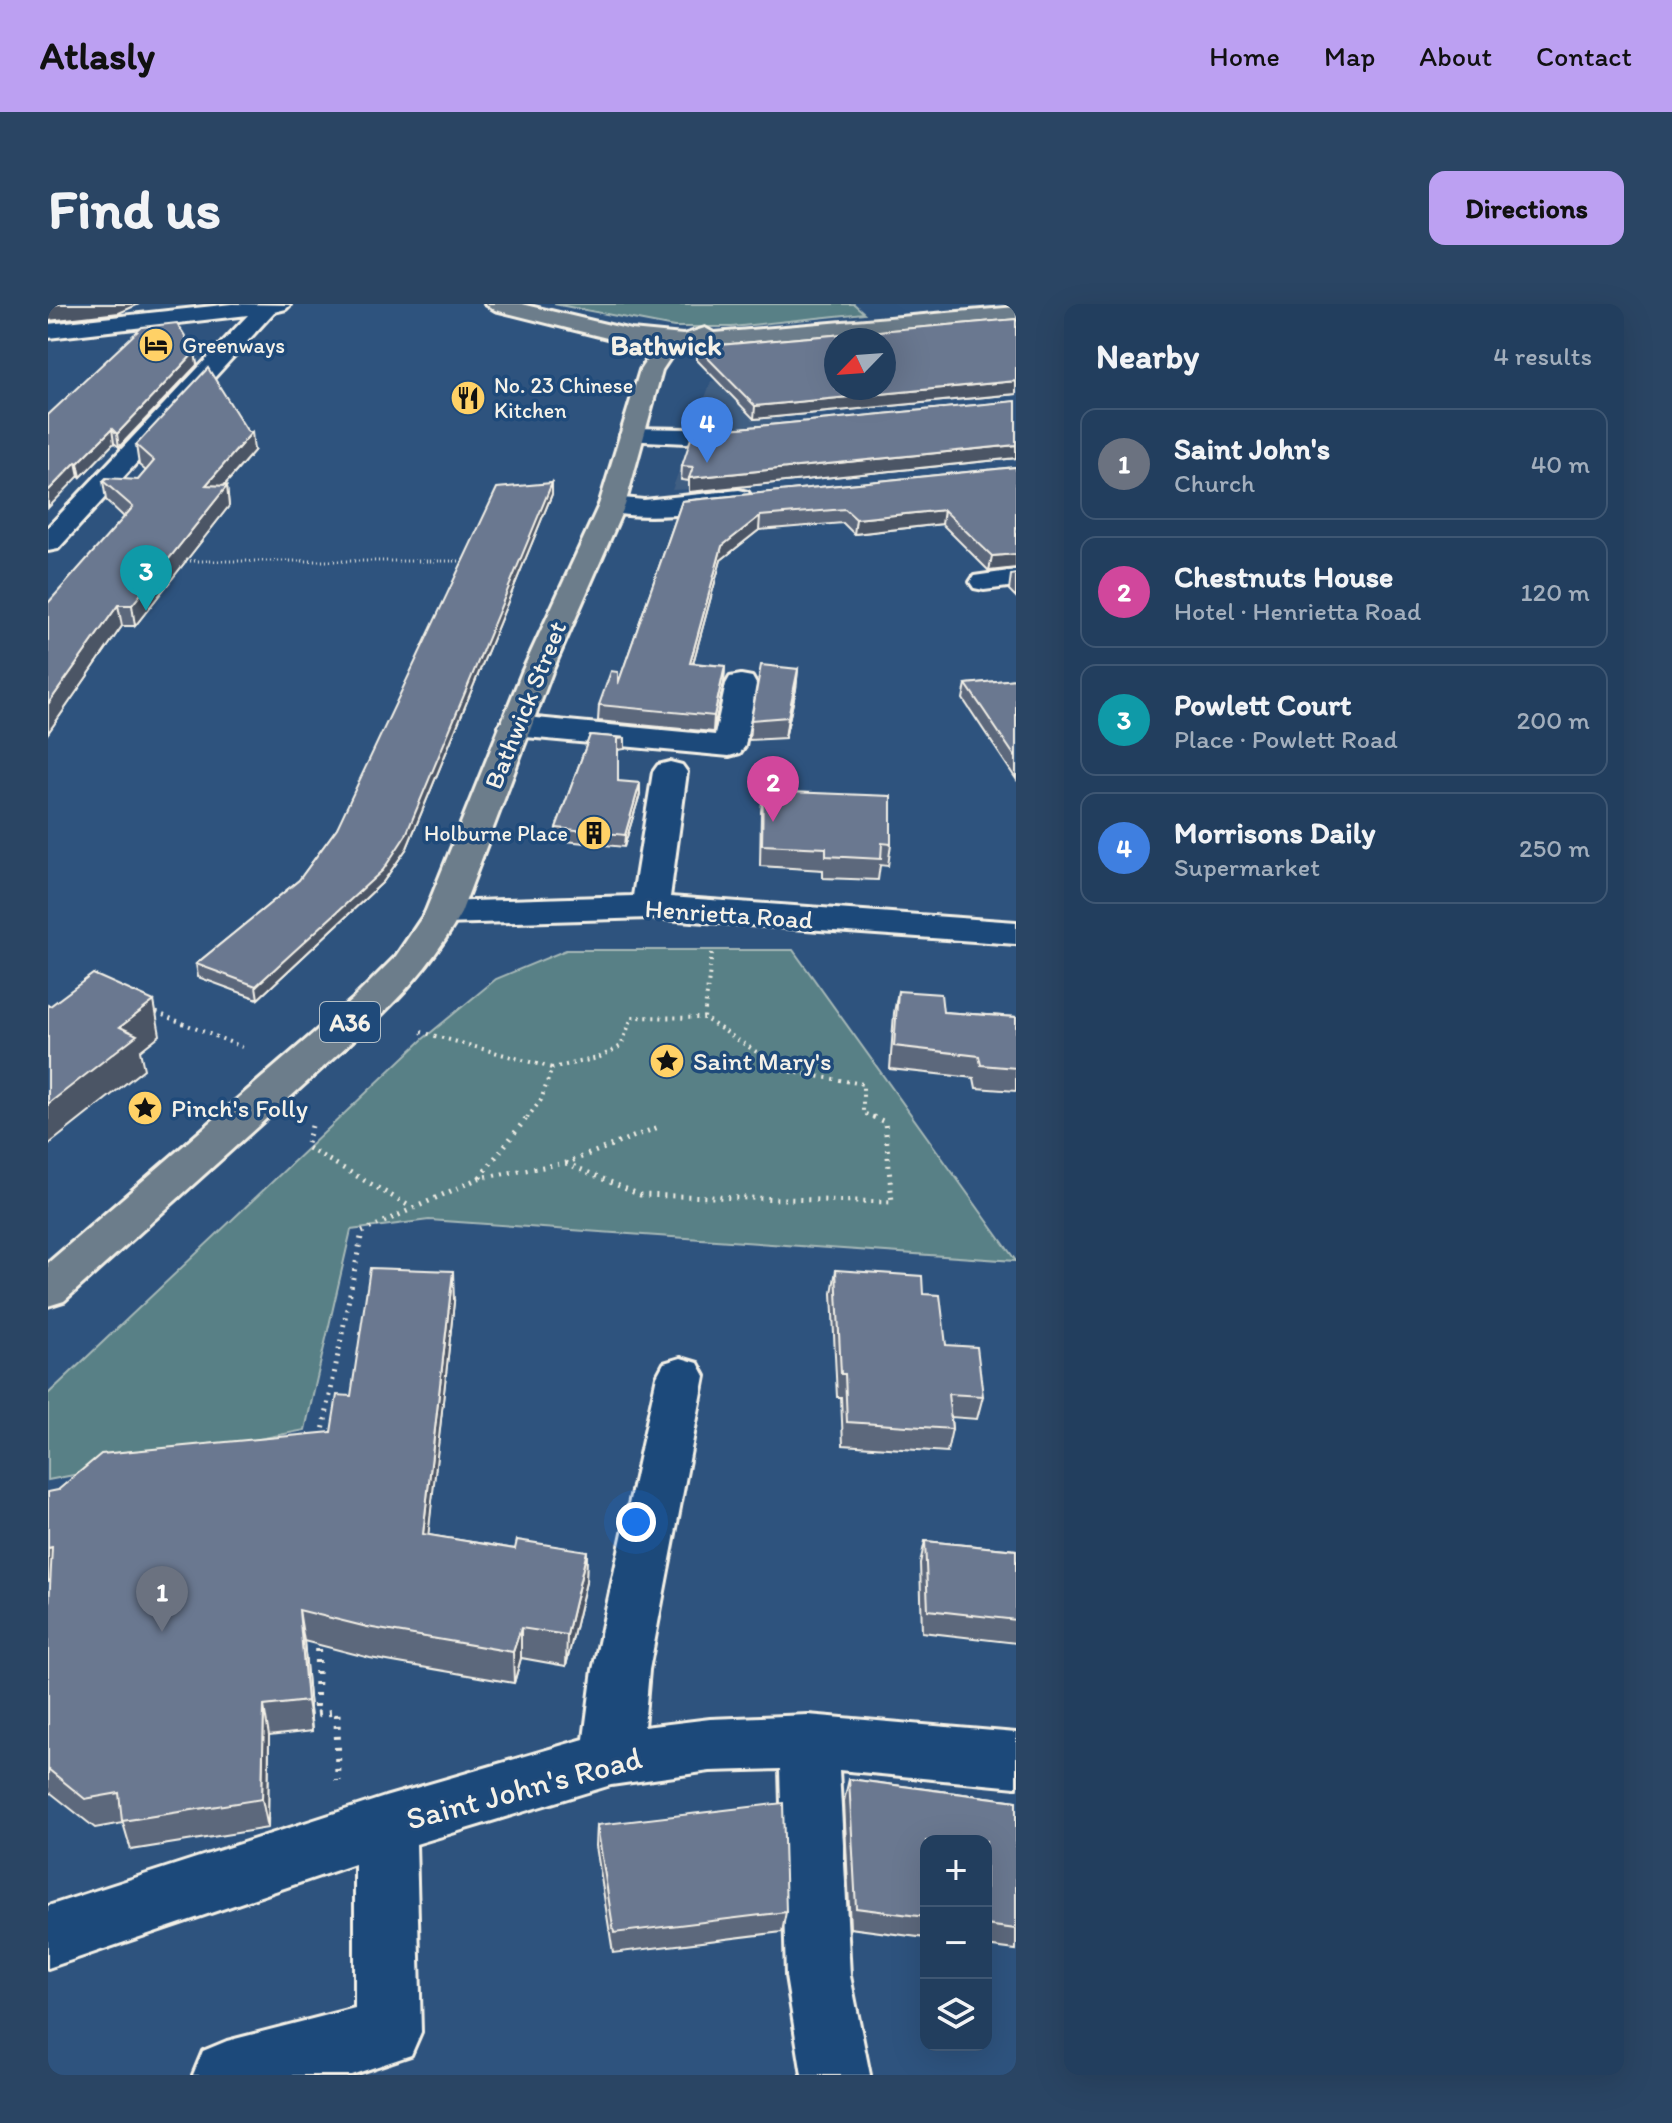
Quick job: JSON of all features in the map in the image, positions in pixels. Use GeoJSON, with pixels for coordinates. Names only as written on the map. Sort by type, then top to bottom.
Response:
{"type":"FeatureCollection","features":[{"type":"Feature","properties":{"kind":"highway","name":"A36"},"geometry":{"type":"LineString","coordinates":[[495,304],[631,337],[683,342],[1016,313]]}},
{"type":"Feature","properties":{"kind":"highway","name":"A36"},"geometry":{"type":"LineString","coordinates":[[505,304],[675,333],[776,334]]}},
{"type":"Feature","properties":{"kind":"highway","name":"Bathwick Street"},"geometry":{"type":"LineString","coordinates":[[48,1289],[408,969],[443,913],[515,726],[612,505],[632,435],[629,410],[635,388],[633,373],[571,331],[537,315]]}},
{"type":"Feature","properties":{"kind":"highway","name":"A36"},"geometry":{"type":"LineString","coordinates":[[668,368],[683,342],[705,335]]}},
{"type":"Feature","properties":{"kind":"highway","name":"A36"},"geometry":{"type":"LineString","coordinates":[[631,337],[668,368]]}},
{"type":"Feature","properties":{"kind":"highway","name":"A36"},"geometry":{"type":"LineString","coordinates":[[632,435],[647,382],[693,349],[734,338]]}},
{"type":"Feature","properties":{"kind":"highway"},"geometry":{"type":"LineString","coordinates":[[632,435],[666,406]]}},
{"type":"Feature","properties":{"kind":"street"},"geometry":{"type":"LineString","coordinates":[[48,331],[276,305]]}},
{"type":"Feature","properties":{"kind":"street"},"geometry":{"type":"LineString","coordinates":[[48,543],[276,305]]}},
{"type":"Feature","properties":{"kind":"street"},"geometry":{"type":"LineString","coordinates":[[632,435],[687,436]]}},
{"type":"Feature","properties":{"kind":"street"},"geometry":{"type":"LineString","coordinates":[[612,505],[644,508],[768,495]]}},
{"type":"Feature","properties":{"kind":"street"},"geometry":{"type":"LineString","coordinates":[[984,582],[1016,578]]}},
{"type":"Feature","properties":{"kind":"street"},"geometry":{"type":"LineString","coordinates":[[515,726],[729,746],[741,684]]}},
{"type":"Feature","properties":{"kind":"street"},"geometry":{"type":"LineString","coordinates":[[650,907],[670,772]]}},
{"type":"Feature","properties":{"kind":"street","name":"Henrietta Road"},"geometry":{"type":"LineString","coordinates":[[443,913],[650,907],[1016,933]]}},
{"type":"Feature","properties":{"kind":"street"},"geometry":{"type":"LineString","coordinates":[[611,1758],[621,1670],[681,1376]]}},
{"type":"Feature","properties":{"kind":"street"},"geometry":{"type":"LineString","coordinates":[[808,1741],[818,1976],[836,2075]]}},
{"type":"Feature","properties":{"kind":"street","name":"Saint John's Road"},"geometry":{"type":"LineString","coordinates":[[48,1937],[385,1825],[611,1758],[710,1745],[808,1741],[1016,1760]]}},
{"type":"Feature","properties":{"kind":"street"},"geometry":{"type":"LineString","coordinates":[[227,2075],[388,2032],[385,1825]]}},
{"type":"Feature","properties":{"kind":"path"},"geometry":{"type":"LineString","coordinates":[[174,561],[474,561]]}},
{"type":"Feature","properties":{"kind":"path"},"geometry":{"type":"LineString","coordinates":[[704,1018],[712,949]]}},
{"type":"Feature","properties":{"kind":"path"},"geometry":{"type":"LineString","coordinates":[[138,1005],[242,1047]]}},
{"type":"Feature","properties":{"kind":"path"},"geometry":{"type":"LineString","coordinates":[[421,1032],[552,1068],[598,1058],[621,1046],[632,1017],[704,1018],[786,1071],[863,1084],[863,1113],[885,1122],[892,1202],[640,1195],[566,1163]]}},
{"type":"Feature","properties":{"kind":"path"},"geometry":{"type":"LineString","coordinates":[[479,1178],[541,1100],[552,1068]]}},
{"type":"Feature","properties":{"kind":"path"},"geometry":{"type":"LineString","coordinates":[[312,1126],[306,1147],[412,1207]]}},
{"type":"Feature","properties":{"kind":"path"},"geometry":{"type":"LineString","coordinates":[[321,1452],[362,1232],[479,1178],[566,1163],[661,1126]]}},
{"type":"Feature","properties":{"kind":"path"},"geometry":{"type":"LineString","coordinates":[[307,1440],[322,1437]]}},
{"type":"Feature","properties":{"kind":"path"},"geometry":{"type":"LineString","coordinates":[[318,1621],[316,1714],[337,1712]]}},
{"type":"Feature","properties":{"kind":"shaded area"},"geometry":{"type":"Polygon","coordinates":[[[711,381],[737,382],[783,422],[786,435],[727,488],[672,490],[711,381]]]}},
{"type":"Feature","properties":{"kind":"green space"},"geometry":{"type":"Polygon","coordinates":[[[554,304],[854,304],[864,313],[732,327],[674,327],[554,304]]]}},
{"type":"Feature","properties":{"kind":"green space"},"geometry":{"type":"Polygon","coordinates":[[[566,950],[793,950],[1016,1261],[429,1220],[351,1230],[305,1430],[48,1480],[48,1394],[423,1039],[496,979],[566,950]]]}},
{"type":"Feature","properties":{"kind":"building"},"geometry":{"type":"Polygon","coordinates":[[[1016,319],[1016,381],[896,392],[896,330],[1016,319]]]}},
{"type":"Feature","properties":{"kind":"building"},"geometry":{"type":"Polygon","coordinates":[[[177,323],[195,352],[117,434],[112,429],[48,491],[48,415],[142,327],[177,323]]]}},
{"type":"Feature","properties":{"kind":"building"},"geometry":{"type":"Polygon","coordinates":[[[824,336],[824,399],[755,406],[697,347],[824,336]]]}},
{"type":"Feature","properties":{"kind":"building"},"geometry":{"type":"Polygon","coordinates":[[[208,368],[248,432],[252,432],[206,485],[227,486],[132,605],[118,605],[48,704],[48,603],[133,507],[103,481],[106,478],[138,480],[154,461],[136,445],[208,368]]]}},
{"type":"Feature","properties":{"kind":"building"},"geometry":{"type":"Polygon","coordinates":[[[1016,401],[1016,445],[689,478],[693,467],[682,466],[693,432],[702,424],[698,414],[706,414],[703,421],[706,426],[718,430],[1016,401]]]}},
{"type":"Feature","properties":{"kind":"building"},"geometry":{"type":"Polygon","coordinates":[[[1016,467],[1016,554],[992,556],[944,510],[856,519],[845,509],[760,516],[722,546],[690,663],[725,666],[714,716],[599,705],[611,671],[618,672],[618,684],[682,501],[1016,467]]]}},
{"type":"Feature","properties":{"kind":"building"},"geometry":{"type":"Polygon","coordinates":[[[552,483],[406,835],[383,870],[256,986],[196,964],[299,880],[337,828],[497,488],[552,483]]]}},
{"type":"Feature","properties":{"kind":"building"},"geometry":{"type":"Polygon","coordinates":[[[761,665],[798,669],[788,717],[751,720],[761,665]]]}},
{"type":"Feature","properties":{"kind":"building"},"geometry":{"type":"Polygon","coordinates":[[[1016,679],[1016,758],[966,684],[1016,679]]]}},
{"type":"Feature","properties":{"kind":"building"},"geometry":{"type":"Polygon","coordinates":[[[590,735],[625,738],[618,739],[618,781],[640,783],[625,835],[556,828],[590,735]]]}},
{"type":"Feature","properties":{"kind":"building"},"geometry":{"type":"Polygon","coordinates":[[[763,791],[891,796],[891,844],[882,843],[881,859],[826,856],[826,848],[762,845],[763,791]]]}},
{"type":"Feature","properties":{"kind":"building"},"geometry":{"type":"Polygon","coordinates":[[[93,974],[154,1001],[120,1027],[137,1035],[48,1104],[48,1005],[93,974]]]}},
{"type":"Feature","properties":{"kind":"building"},"geometry":{"type":"Polygon","coordinates":[[[898,991],[941,994],[943,1012],[1016,1017],[1016,1068],[981,1065],[979,1056],[894,1046],[898,991]]]}},
{"type":"Feature","properties":{"kind":"building"},"geometry":{"type":"Polygon","coordinates":[[[370,1268],[453,1271],[423,1534],[515,1549],[517,1540],[587,1551],[567,1635],[521,1628],[513,1652],[367,1627],[299,1610],[307,1701],[264,1706],[262,1799],[122,1821],[119,1793],[85,1799],[48,1769],[48,1626],[52,1547],[48,1548],[48,1492],[58,1490],[101,1454],[331,1432],[337,1395],[351,1396],[370,1268]]]}},
{"type":"Feature","properties":{"kind":"building"},"geometry":{"type":"Polygon","coordinates":[[[836,1270],[922,1276],[923,1294],[940,1295],[946,1345],[977,1347],[983,1396],[948,1394],[952,1429],[847,1422],[845,1374],[841,1374],[836,1270]]]}},
{"type":"Feature","properties":{"kind":"building"},"geometry":{"type":"Polygon","coordinates":[[[925,1541],[1016,1550],[1016,1620],[928,1610],[925,1541]]]}},
{"type":"Feature","properties":{"kind":"building"},"geometry":{"type":"Polygon","coordinates":[[[849,1779],[1016,1801],[1016,1929],[992,1926],[992,1835],[920,1835],[920,1916],[856,1908],[849,1779]]]}},
{"type":"Feature","properties":{"kind":"building"},"geometry":{"type":"Polygon","coordinates":[[[783,1803],[786,1912],[614,1933],[597,1825],[783,1803]]]}},
{"type":"Feature","properties":{"kind":"place","name":"Greenways"},"geometry":{"type":"Point","coordinates":[156,345]}},
{"type":"Feature","properties":{"kind":"place","name":"No. 23 Chinese Kitchen"},"geometry":{"type":"Point","coordinates":[468,398]}},
{"type":"Feature","properties":{"kind":"place","name":"Morrisons Daily"},"geometry":{"type":"Point","coordinates":[707,463]}},
{"type":"Feature","properties":{"kind":"place","name":"Powlett Court"},"geometry":{"type":"Point","coordinates":[146,611]}},
{"type":"Feature","properties":{"kind":"place","name":"Chestnuts House"},"geometry":{"type":"Point","coordinates":[773,822]}},
{"type":"Feature","properties":{"kind":"place","name":"Holburne Place"},"geometry":{"type":"Point","coordinates":[594,833]}},
{"type":"Feature","properties":{"kind":"place","name":"Saint Mary's"},"geometry":{"type":"Point","coordinates":[667,1061]}},
{"type":"Feature","properties":{"kind":"place","name":"Pinch's Folly"},"geometry":{"type":"Point","coordinates":[145,1108]}},
{"type":"Feature","properties":{"kind":"place","name":"Saint John's"},"geometry":{"type":"Point","coordinates":[162,1632]}},
{"type":"Feature","properties":{"kind":"district","name":"Bathwick"},"geometry":{"type":"Point","coordinates":[666,345]}}]}
